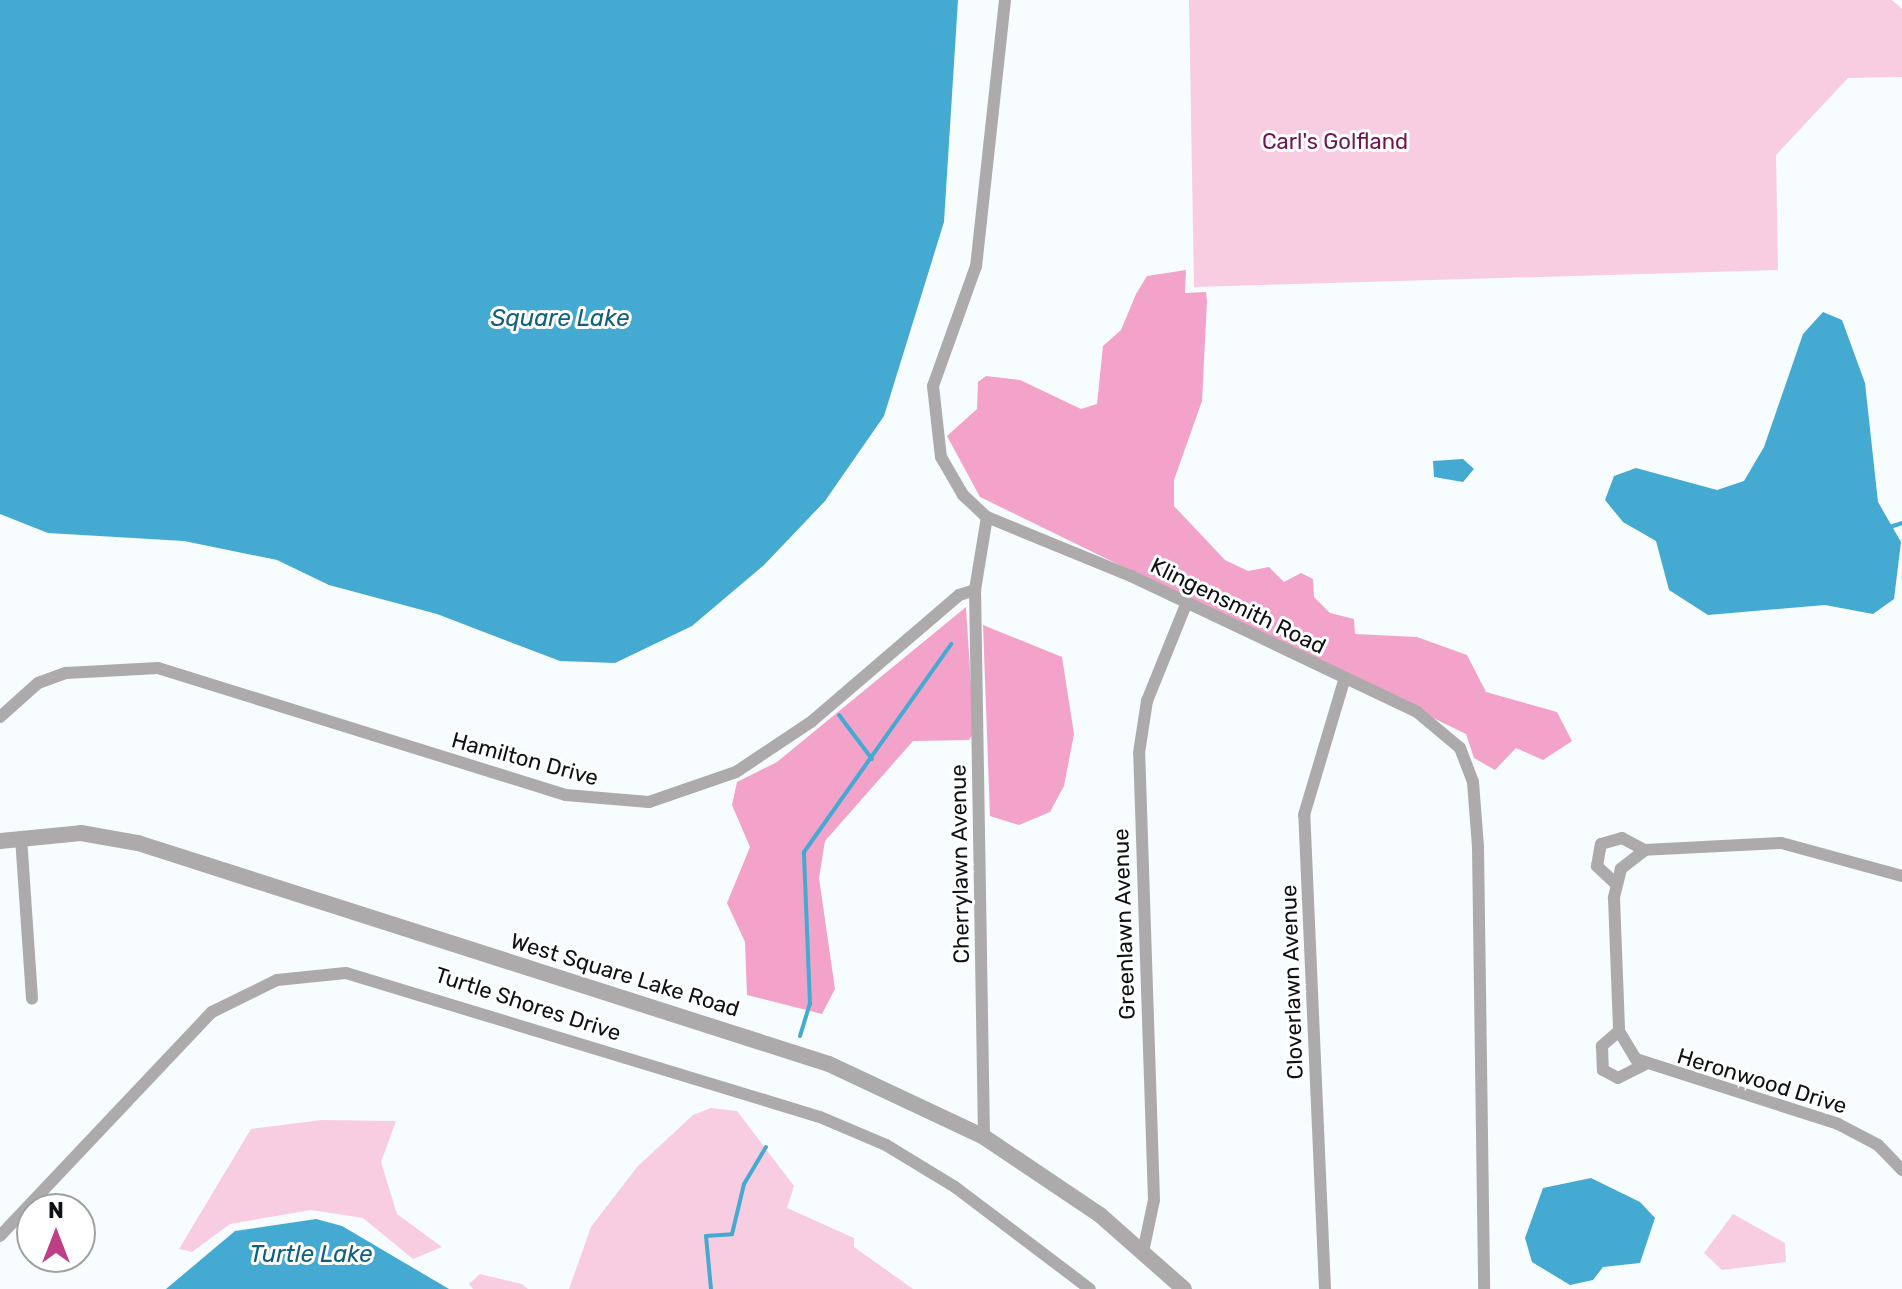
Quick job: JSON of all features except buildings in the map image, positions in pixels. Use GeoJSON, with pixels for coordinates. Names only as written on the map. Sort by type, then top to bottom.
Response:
{"type":"FeatureCollection","features":[{"type":"Feature","properties":{"kind":"street","name":"Klingensmith Road"},"geometry":{"type":"LineString","coordinates":[[1005,0],[976,266],[933,386],[931,419],[951,479],[987,517],[1187,602],[1344,681],[1434,721],[1460,748],[1473,782],[1484,1289]]}},
{"type":"Feature","properties":{"kind":"street"},"geometry":{"type":"LineString","coordinates":[[975,590],[987,517]]}},
{"type":"Feature","properties":{"kind":"street","name":"Hamilton Drive"},"geometry":{"type":"LineString","coordinates":[[0,717],[38,683],[66,673],[158,668],[555,792],[649,802],[736,772],[811,722],[959,595],[975,590]]}},
{"type":"Feature","properties":{"kind":"street","name":"Cherrylawn Avenue"},"geometry":{"type":"LineString","coordinates":[[975,590],[984,1137]]}},
{"type":"Feature","properties":{"kind":"street","name":"Greenlawn Avenue"},"geometry":{"type":"LineString","coordinates":[[1143,1252],[1154,1200],[1139,753],[1147,701],[1187,602]]}},
{"type":"Feature","properties":{"kind":"street","name":"Cloverlawn Avenue"},"geometry":{"type":"LineString","coordinates":[[1325,1289],[1304,815],[1344,681]]}},
{"type":"Feature","properties":{"kind":"street","name":"West Square Lake Road"},"geometry":{"type":"LineString","coordinates":[[0,841],[81,833],[138,843],[829,1064],[984,1137],[1143,1252],[1184,1289]]}},
{"type":"Feature","properties":{"kind":"street"},"geometry":{"type":"LineString","coordinates":[[21,837],[32,999]]}},
{"type":"Feature","properties":{"kind":"street","name":"Heronwood Drive"},"geometry":{"type":"LineString","coordinates":[[1902,876],[1781,843],[1645,850],[1622,838],[1601,844],[1597,866],[1615,883],[1619,1031],[1644,1065],[1838,1124],[1878,1145],[1902,1170]]}},
{"type":"Feature","properties":{"kind":"street"},"geometry":{"type":"LineString","coordinates":[[1615,883],[1630,858],[1645,850]]}},
{"type":"Feature","properties":{"kind":"street","name":"Turtle Shores Drive"},"geometry":{"type":"LineString","coordinates":[[0,1236],[212,1012],[277,980],[346,973],[806,1113],[886,1145],[955,1187],[1090,1289]]}},
{"type":"Feature","properties":{"kind":"street","name":"Heronwood Drive"},"geometry":{"type":"LineString","coordinates":[[1619,1031],[1602,1046],[1603,1070],[1618,1078],[1644,1065]]}},
{"type":"Feature","properties":{"kind":"green space","name":"Carl's Golfland"},"geometry":{"type":"Polygon","coordinates":[[[1189,0],[1892,0],[1902,9],[1902,77],[1848,78],[1776,155],[1778,270],[1194,287],[1189,0]]]}},
{"type":"Feature","properties":{"kind":"green space"},"geometry":{"type":"Polygon","coordinates":[[[711,1108],[737,1111],[794,1186],[787,1208],[854,1238],[854,1247],[913,1289],[569,1289],[591,1227],[637,1167],[693,1115],[711,1108]]]}},
{"type":"Feature","properties":{"kind":"green space"},"geometry":{"type":"Polygon","coordinates":[[[322,1120],[396,1121],[381,1162],[397,1214],[442,1247],[413,1259],[363,1218],[311,1210],[230,1224],[192,1252],[179,1249],[251,1129],[322,1120]]]}},
{"type":"Feature","properties":{"kind":"green space"},"geometry":{"type":"Polygon","coordinates":[[[1733,1214],[1785,1243],[1786,1262],[1722,1270],[1704,1253],[1733,1214]]]}},
{"type":"Feature","properties":{"kind":"green space"},"geometry":{"type":"Polygon","coordinates":[[[480,1274],[522,1284],[528,1289],[473,1289],[469,1284],[480,1274]]]}},
{"type":"Feature","properties":{"kind":"shaded area"},"geometry":{"type":"Polygon","coordinates":[[[1186,270],[1185,293],[1206,292],[1202,401],[1174,480],[1174,506],[1225,560],[1248,571],[1269,567],[1284,582],[1301,573],[1313,579],[1314,597],[1330,613],[1354,619],[1355,634],[1417,637],[1467,655],[1486,692],[1557,712],[1572,741],[1543,760],[1516,748],[1495,770],[1474,758],[1466,734],[980,497],[947,436],[977,409],[978,382],[986,376],[1020,380],[1081,409],[1097,404],[1103,346],[1121,330],[1147,276],[1186,270]]]}},
{"type":"Feature","properties":{"kind":"shaded area"},"geometry":{"type":"Polygon","coordinates":[[[966,607],[974,732],[969,740],[913,741],[825,841],[819,878],[835,989],[822,1014],[747,995],[745,942],[727,903],[750,847],[732,805],[737,782],[777,762],[966,607]]]}},
{"type":"Feature","properties":{"kind":"shaded area"},"geometry":{"type":"Polygon","coordinates":[[[983,625],[1062,657],[1074,734],[1064,786],[1050,812],[1019,825],[990,816],[983,625]]]}},
{"type":"Feature","properties":{"kind":"water","name":"Square Lake"},"geometry":{"type":"Polygon","coordinates":[[[0,0],[958,0],[944,222],[884,416],[825,501],[764,565],[692,626],[615,663],[560,661],[437,614],[329,585],[277,560],[184,541],[48,533],[0,514],[0,0]]]}},
{"type":"Feature","properties":{"kind":"water"},"geometry":{"type":"Polygon","coordinates":[[[1823,312],[1842,320],[1865,383],[1878,502],[1901,542],[1894,599],[1873,614],[1825,605],[1708,615],[1669,590],[1656,541],[1623,522],[1605,500],[1614,476],[1636,468],[1717,490],[1744,481],[1764,447],[1803,334],[1823,312]]]}},
{"type":"Feature","properties":{"kind":"water"},"geometry":{"type":"Polygon","coordinates":[[[1463,459],[1474,469],[1463,482],[1434,477],[1433,461],[1463,459]]]}},
{"type":"Feature","properties":{"kind":"water"},"geometry":{"type":"Polygon","coordinates":[[[1591,1178],[1640,1202],[1655,1218],[1640,1263],[1603,1267],[1593,1280],[1570,1285],[1532,1262],[1525,1238],[1543,1188],[1591,1178]]]}},
{"type":"Feature","properties":{"kind":"water","name":"Turtle Lake"},"geometry":{"type":"Polygon","coordinates":[[[316,1219],[342,1226],[449,1289],[166,1289],[235,1231],[316,1219]]]}},
{"type":"Feature","properties":{"kind":"waterway"},"geometry":{"type":"LineString","coordinates":[[1890,527],[1902,523]]}},
{"type":"Feature","properties":{"kind":"waterway"},"geometry":{"type":"LineString","coordinates":[[800,1036],[810,1004],[804,852],[951,644]]}},
{"type":"Feature","properties":{"kind":"waterway"},"geometry":{"type":"LineString","coordinates":[[839,715],[872,759]]}},
{"type":"Feature","properties":{"kind":"waterway"},"geometry":{"type":"LineString","coordinates":[[711,1289],[706,1236],[732,1234],[744,1184],[766,1147]]}}]}
